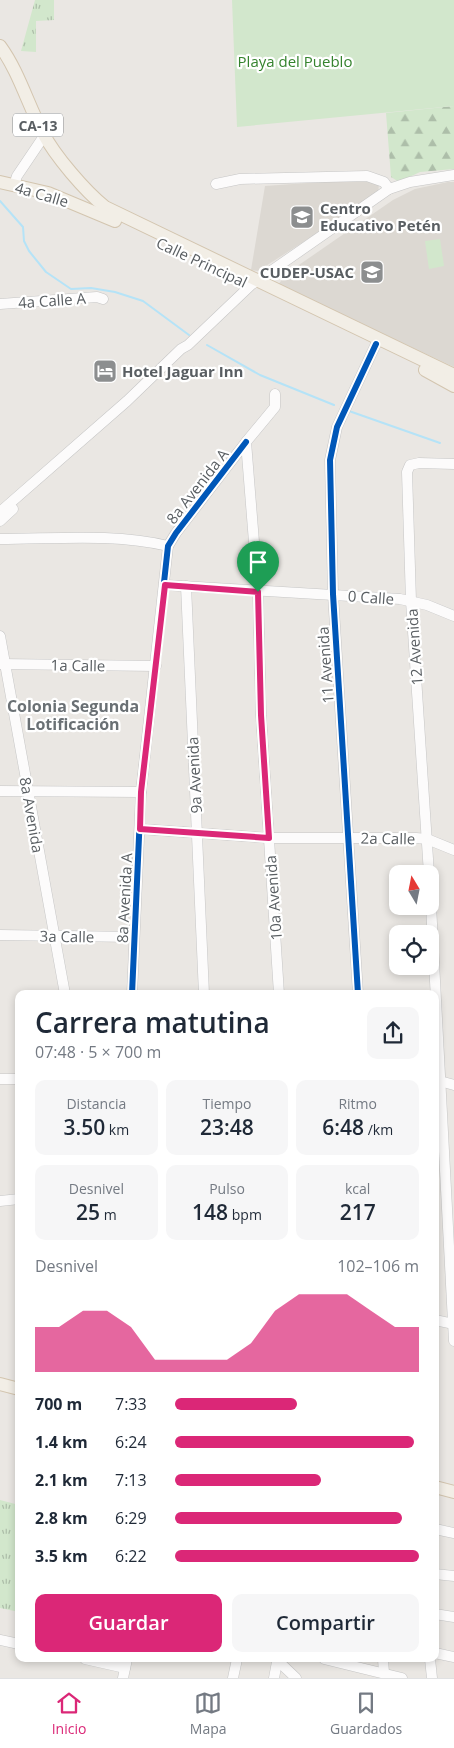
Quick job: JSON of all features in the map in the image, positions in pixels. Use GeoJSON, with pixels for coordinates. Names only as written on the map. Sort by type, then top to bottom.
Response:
{"type":"FeatureCollection","features":[{"type":"Feature","properties":{"kind":"main road","name":"CA-13"},"geometry":{"type":"LineString","coordinates":[[0,46],[12,65],[44,136]]}},
{"type":"Feature","properties":{"kind":"main road","name":"Calle Principal"},"geometry":{"type":"LineString","coordinates":[[44,136],[90,195],[105,207],[376,344],[454,386]]}},
{"type":"Feature","properties":{"kind":"main road","name":"4a Calle"},"geometry":{"type":"LineString","coordinates":[[4,181],[48,193],[83,206]]}},
{"type":"Feature","properties":{"kind":"main road","name":"Calle Principal"},"geometry":{"type":"LineString","coordinates":[[83,206],[454,375]]}},
{"type":"Feature","properties":{"kind":"main road"},"geometry":{"type":"LineString","coordinates":[[0,1384],[15,1388]]}},
{"type":"Feature","properties":{"kind":"main road"},"geometry":{"type":"LineString","coordinates":[[439,1488],[454,1492]]}},
{"type":"Feature","properties":{"kind":"street"},"geometry":{"type":"LineString","coordinates":[[4,181],[17,176],[44,136]]}},
{"type":"Feature","properties":{"kind":"street"},"geometry":{"type":"LineString","coordinates":[[0,512],[127,401],[254,283],[389,189],[410,182],[454,175]]}},
{"type":"Feature","properties":{"kind":"street"},"geometry":{"type":"LineString","coordinates":[[216,184],[240,179],[366,176],[384,182],[389,189]]}},
{"type":"Feature","properties":{"kind":"street","name":"4a Calle A"},"geometry":{"type":"LineString","coordinates":[[0,304],[97,296],[103,299]]}},
{"type":"Feature","properties":{"kind":"street","name":"11 Avenida"},"geometry":{"type":"LineString","coordinates":[[358,990],[333,594],[330,460],[336,428],[376,344]]}},
{"type":"Feature","properties":{"kind":"street"},"geometry":{"type":"LineString","coordinates":[[0,521],[129,408],[185,353],[188,345]]}},
{"type":"Feature","properties":{"kind":"street"},"geometry":{"type":"LineString","coordinates":[[246,442],[275,407],[275,394]]}},
{"type":"Feature","properties":{"kind":"street","name":"8a Avenida A"},"geometry":{"type":"LineString","coordinates":[[132,990],[141,792],[168,546],[176,532],[246,442]]}},
{"type":"Feature","properties":{"kind":"street","name":"10a Avenida"},"geometry":{"type":"LineString","coordinates":[[246,442],[258,592],[261,715],[280,990]]}},
{"type":"Feature","properties":{"kind":"street","name":"12 Avenida"},"geometry":{"type":"LineString","coordinates":[[428,865],[411,601],[407,472],[410,466],[419,463],[454,464]]}},
{"type":"Feature","properties":{"kind":"street"},"geometry":{"type":"LineString","coordinates":[[0,539],[110,538],[150,542],[168,546]]}},
{"type":"Feature","properties":{"kind":"street","name":"0 Calle"},"geometry":{"type":"LineString","coordinates":[[165,585],[258,592],[333,594],[411,601],[454,616]]}},
{"type":"Feature","properties":{"kind":"street","name":"9a Avenida"},"geometry":{"type":"LineString","coordinates":[[186,586],[204,990]]}},
{"type":"Feature","properties":{"kind":"street","name":"8a Avenida"},"geometry":{"type":"LineString","coordinates":[[0,636],[2,664],[28,791],[64,990]]}},
{"type":"Feature","properties":{"kind":"street","name":"1a Calle"},"geometry":{"type":"LineString","coordinates":[[2,664],[156,666]]}},
{"type":"Feature","properties":{"kind":"street"},"geometry":{"type":"LineString","coordinates":[[0,790],[141,792]]}},
{"type":"Feature","properties":{"kind":"street","name":"2a Calle"},"geometry":{"type":"LineString","coordinates":[[140,829],[196,831],[269,838],[349,837],[427,839],[454,850]]}},
{"type":"Feature","properties":{"kind":"street"},"geometry":{"type":"LineString","coordinates":[[431,915],[434,990]]}},
{"type":"Feature","properties":{"kind":"street","name":"3a Calle"},"geometry":{"type":"LineString","coordinates":[[0,935],[134,937]]}},
{"type":"Feature","properties":{"kind":"street"},"geometry":{"type":"LineString","coordinates":[[0,1079],[15,1079]]}},
{"type":"Feature","properties":{"kind":"street"},"geometry":{"type":"LineString","coordinates":[[439,1080],[454,1085]]}},
{"type":"Feature","properties":{"kind":"street"},"geometry":{"type":"LineString","coordinates":[[439,1096],[454,1340]]}},
{"type":"Feature","properties":{"kind":"street"},"geometry":{"type":"LineString","coordinates":[[0,1201],[15,1199]]}},
{"type":"Feature","properties":{"kind":"street"},"geometry":{"type":"LineString","coordinates":[[439,1321],[453,1324]]}},
{"type":"Feature","properties":{"kind":"street"},"geometry":{"type":"LineString","coordinates":[[439,1529],[454,1534]]}},
{"type":"Feature","properties":{"kind":"street"},"geometry":{"type":"LineString","coordinates":[[439,1574],[454,1576]]}},
{"type":"Feature","properties":{"kind":"street"},"geometry":{"type":"LineString","coordinates":[[439,1614],[454,1616]]}},
{"type":"Feature","properties":{"kind":"street"},"geometry":{"type":"LineString","coordinates":[[0,1640],[15,1643]]}},
{"type":"Feature","properties":{"kind":"street"},"geometry":{"type":"LineString","coordinates":[[439,1654],[454,1657]]}},
{"type":"Feature","properties":{"kind":"street"},"geometry":{"type":"LineString","coordinates":[[98,1662],[125,1668]]}},
{"type":"Feature","properties":{"kind":"street"},"geometry":{"type":"LineString","coordinates":[[233,1678],[236,1662]]}},
{"type":"Feature","properties":{"kind":"street"},"geometry":{"type":"LineString","coordinates":[[274,1678],[277,1662]]}},
{"type":"Feature","properties":{"kind":"street"},"geometry":{"type":"LineString","coordinates":[[279,1662],[296,1678]]}},
{"type":"Feature","properties":{"kind":"street"},"geometry":{"type":"LineString","coordinates":[[337,1662],[402,1678]]}},
{"type":"Feature","properties":{"kind":"street"},"geometry":{"type":"LineString","coordinates":[[384,1662],[384,1673]]}},
{"type":"Feature","properties":{"kind":"street"},"geometry":{"type":"LineString","coordinates":[[430,1662],[432,1678]]}},
{"type":"Feature","properties":{"kind":"shaded area","name":"Centro Educativo Petén"},"geometry":{"type":"Polygon","coordinates":[[[363,179],[379,184],[378,194],[258,271],[251,270],[265,186],[363,179]]]}},
{"type":"Feature","properties":{"kind":"shaded area","name":"CUDEP-USAC"},"geometry":{"type":"Polygon","coordinates":[[[454,182],[454,367],[278,285],[296,267],[393,200],[415,189],[454,182]]]}},
{"type":"Feature","properties":{"kind":"green space"},"geometry":{"type":"Polygon","coordinates":[[[35,0],[54,0],[54,20],[36,21],[36,52],[21,51],[35,0]]]}},
{"type":"Feature","properties":{"kind":"green space","name":"Playa del Pueblo"},"geometry":{"type":"Polygon","coordinates":[[[232,0],[454,0],[454,106],[237,127],[232,0]]]}},
{"type":"Feature","properties":{"kind":"green space"},"geometry":{"type":"Polygon","coordinates":[[[454,106],[454,169],[420,172],[399,182],[391,177],[386,113],[454,106]]]}},
{"type":"Feature","properties":{"kind":"green space"},"geometry":{"type":"Polygon","coordinates":[[[440,239],[444,266],[429,269],[425,241],[440,239]]]}},
{"type":"Feature","properties":{"kind":"green space"},"geometry":{"type":"Polygon","coordinates":[[[0,1500],[15,1504],[15,1611],[0,1608],[0,1500]]]}},
{"type":"Feature","properties":{"kind":"waterway"},"geometry":{"type":"LineString","coordinates":[[0,201],[23,227],[24,241],[29,251],[46,272],[71,289],[91,288],[115,292],[143,301],[189,335]]}},
{"type":"Feature","properties":{"kind":"waterway"},"geometry":{"type":"LineString","coordinates":[[207,345],[260,375],[334,405]]}},
{"type":"Feature","properties":{"kind":"waterway"},"geometry":{"type":"LineString","coordinates":[[349,411],[440,443]]}},
{"type":"Feature","properties":{"kind":"cycle path"},"geometry":{"type":"LineString","coordinates":[[358,990],[333,594],[330,460],[337,427],[376,344]]}},
{"type":"Feature","properties":{"kind":"cycle path"},"geometry":{"type":"LineString","coordinates":[[132,990],[141,792],[168,546],[246,442]]}},
{"type":"Feature","properties":{"kind":"place","name":"Centro Educativo Petén"},"geometry":{"type":"Point","coordinates":[302,217]}},
{"type":"Feature","properties":{"kind":"place","name":"CUDEP-USAC"},"geometry":{"type":"Point","coordinates":[372,272]}},
{"type":"Feature","properties":{"kind":"place","name":"Hotel Jaguar Inn"},"geometry":{"type":"Point","coordinates":[105,371]}},
{"type":"Feature","properties":{"kind":"district","name":"Colonia Segunda Lotificación"},"geometry":{"type":"Point","coordinates":[73,715]}},
{"type":"Feature","properties":{"kind":"route"},"geometry":{"type":"LineString","coordinates":[[165,585],[258,592],[261,715],[269,838],[196,831],[140,829],[141,792],[165,585]]}}]}
